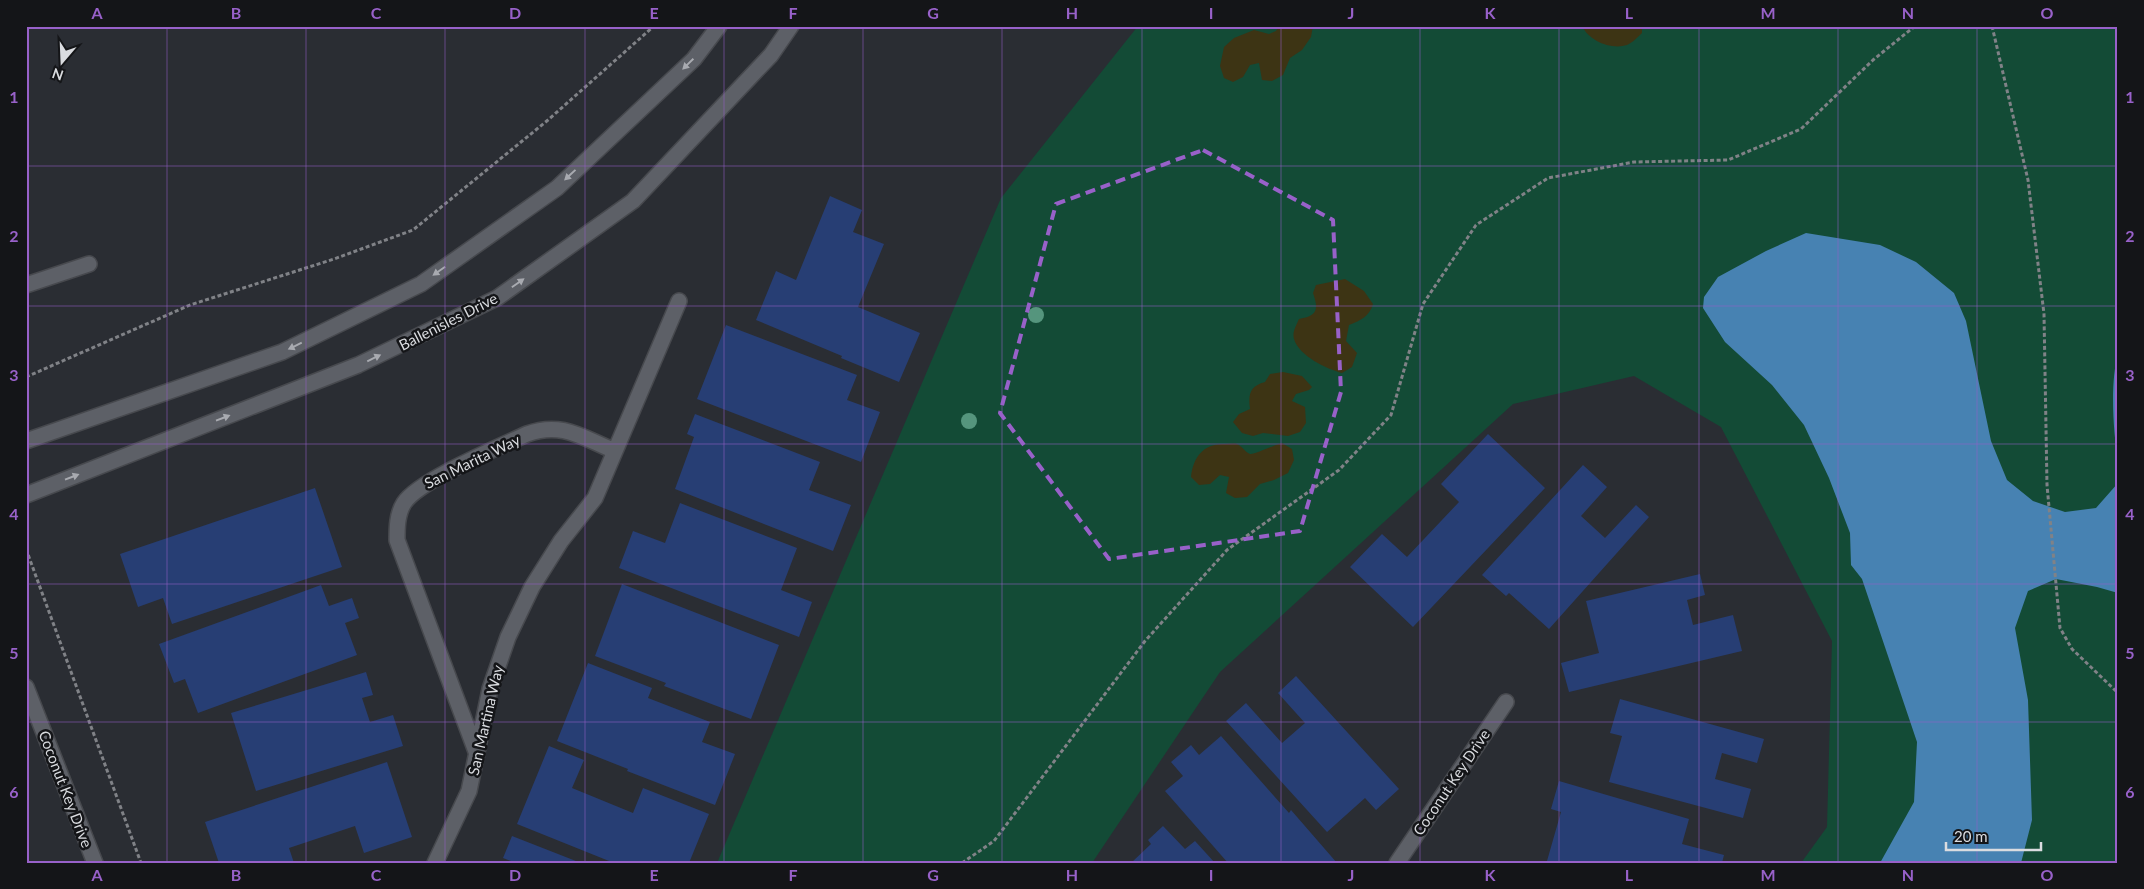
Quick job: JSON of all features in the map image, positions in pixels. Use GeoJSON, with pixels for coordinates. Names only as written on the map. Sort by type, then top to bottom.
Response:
{"type":"FeatureCollection","features":[{"type":"Feature","properties":{"kind":"street"},"geometry":{"type":"LineString","coordinates":[[26,441],[282,352],[421,284],[556,188],[694,59],[719,26]]}},
{"type":"Feature","properties":{"kind":"street","name":"Ballenisles Drive"},"geometry":{"type":"LineString","coordinates":[[26,495],[358,365],[497,298],[633,201],[772,55],[791,26]]}},
{"type":"Feature","properties":{"kind":"street"},"geometry":{"type":"LineString","coordinates":[[26,285],[89,264]]}},
{"type":"Feature","properties":{"kind":"street"},"geometry":{"type":"LineString","coordinates":[[615,451],[679,301]]}},
{"type":"Feature","properties":{"kind":"street","name":"San Marita Way"},"geometry":{"type":"LineString","coordinates":[[477,754],[397,540],[397,522],[403,504],[418,488],[526,434],[543,428],[565,430],[615,451]]}},
{"type":"Feature","properties":{"kind":"street","name":"San Martina Way"},"geometry":{"type":"LineString","coordinates":[[435,863],[469,791],[490,689],[508,637],[532,587],[562,541],[595,498],[615,451]]}},
{"type":"Feature","properties":{"kind":"street","name":"Coconut Key Drive"},"geometry":{"type":"LineString","coordinates":[[26,688],[95,863]]}},
{"type":"Feature","properties":{"kind":"street","name":"Coconut Key Drive"},"geometry":{"type":"LineString","coordinates":[[1397,863],[1506,702]]}},
{"type":"Feature","properties":{"kind":"path"},"geometry":{"type":"LineString","coordinates":[[26,377],[190,304],[334,259],[413,230],[548,120],[654,26]]}},
{"type":"Feature","properties":{"kind":"path"},"geometry":{"type":"LineString","coordinates":[[962,863],[994,841],[1145,641],[1227,550],[1339,470],[1391,415],[1423,304],[1476,225],[1548,178],[1634,162],[1728,160],[1801,129],[1873,60],[1915,26]]}},
{"type":"Feature","properties":{"kind":"path"},"geometry":{"type":"LineString","coordinates":[[1992,26],[2029,189],[2044,314],[2047,484],[2060,628],[2072,649],[2118,693]]}},
{"type":"Feature","properties":{"kind":"path"},"geometry":{"type":"LineString","coordinates":[[26,549],[141,863]]}},
{"type":"Feature","properties":{"kind":"highlighted area"},"geometry":{"type":"Polygon","coordinates":[[[1203,150],[1333,220],[1341,392],[1300,531],[1109,559],[1000,413],[1056,204],[1203,150]]]}},
{"type":"Feature","properties":{"kind":"green space"},"geometry":{"type":"Polygon","coordinates":[[[1138,26],[2118,26],[2118,863],[1801,863],[1827,827],[1832,641],[1721,427],[1634,376],[1513,404],[1220,672],[1092,863],[717,863],[1001,198],[1138,26]]]}},
{"type":"Feature","properties":{"kind":"sand"},"geometry":{"type":"Polygon","coordinates":[[[1279,26],[1313,26],[1311,37],[1302,50],[1290,58],[1283,75],[1272,81],[1262,80],[1259,63],[1250,65],[1243,77],[1233,82],[1224,78],[1220,66],[1224,47],[1234,38],[1254,30],[1269,34],[1276,31],[1279,26]]]}},
{"type":"Feature","properties":{"kind":"sand"},"geometry":{"type":"Polygon","coordinates":[[[1582,26],[1642,26],[1642,33],[1627,45],[1614,46],[1595,40],[1582,26]]]}},
{"type":"Feature","properties":{"kind":"sand"},"geometry":{"type":"Polygon","coordinates":[[[1345,279],[1364,291],[1373,304],[1364,318],[1349,325],[1346,341],[1357,353],[1352,367],[1342,373],[1322,365],[1307,356],[1297,345],[1294,334],[1299,319],[1310,316],[1315,311],[1316,304],[1313,293],[1316,285],[1345,279]]]}},
{"type":"Feature","properties":{"kind":"sand"},"geometry":{"type":"Polygon","coordinates":[[[1283,372],[1302,376],[1312,387],[1309,390],[1296,394],[1292,401],[1305,407],[1306,423],[1300,432],[1288,436],[1263,433],[1253,436],[1242,433],[1233,422],[1239,414],[1250,409],[1249,399],[1253,388],[1265,382],[1270,374],[1283,372]]]}},
{"type":"Feature","properties":{"kind":"sand"},"geometry":{"type":"Polygon","coordinates":[[[1282,443],[1292,449],[1294,460],[1288,473],[1260,484],[1247,497],[1235,498],[1226,493],[1229,477],[1220,475],[1210,484],[1199,485],[1191,477],[1197,458],[1211,446],[1236,444],[1250,454],[1282,443]]]}},
{"type":"Feature","properties":{"kind":"water"},"geometry":{"type":"Polygon","coordinates":[[[1806,233],[1880,245],[1916,262],[1954,293],[1966,321],[1991,441],[2007,480],[2033,501],[2065,512],[2096,508],[2118,483],[2118,593],[2056,579],[2028,591],[2015,628],[2028,700],[2032,820],[2021,863],[1880,863],[1914,802],[1917,742],[1862,579],[1851,565],[1850,533],[1829,478],[1804,425],[1772,385],[1725,342],[1703,308],[1704,297],[1718,277],[1766,251],[1806,233]]]}},
{"type":"Feature","properties":{"kind":"water"},"geometry":{"type":"Polygon","coordinates":[[[2118,356],[2118,458],[2113,407],[2115,366],[2118,356]]]}},
{"type":"Feature","properties":{"kind":"building"},"geometry":{"type":"Polygon","coordinates":[[[830,196],[862,210],[853,232],[884,244],[858,307],[920,333],[899,382],[756,320],[776,271],[796,280],[830,196]]]}},
{"type":"Feature","properties":{"kind":"building"},"geometry":{"type":"Polygon","coordinates":[[[726,325],[857,375],[847,400],[880,412],[861,462],[697,399],[726,325]]]}},
{"type":"Feature","properties":{"kind":"building"},"geometry":{"type":"Polygon","coordinates":[[[695,414],[820,462],[809,490],[851,505],[833,551],[675,489],[694,437],[687,434],[695,414]]]}},
{"type":"Feature","properties":{"kind":"building"},"geometry":{"type":"Polygon","coordinates":[[[1488,434],[1545,488],[1413,627],[1350,567],[1382,534],[1407,557],[1459,502],[1441,484],[1488,434]]]}},
{"type":"Feature","properties":{"kind":"building"},"geometry":{"type":"Polygon","coordinates":[[[1583,465],[1607,487],[1581,516],[1605,538],[1636,505],[1649,517],[1549,629],[1509,593],[1506,596],[1482,575],[1583,465]]]}},
{"type":"Feature","properties":{"kind":"building"},"geometry":{"type":"Polygon","coordinates":[[[315,488],[342,567],[172,624],[163,598],[138,607],[120,554],[315,488]]]}},
{"type":"Feature","properties":{"kind":"building"},"geometry":{"type":"Polygon","coordinates":[[[680,503],[797,548],[781,590],[812,602],[799,637],[619,568],[633,531],[665,543],[680,503]]]}},
{"type":"Feature","properties":{"kind":"building"},"geometry":{"type":"Polygon","coordinates":[[[1700,574],[1705,595],[1687,600],[1693,625],[1733,615],[1742,651],[1569,692],[1561,663],[1599,653],[1586,601],[1700,574]]]}},
{"type":"Feature","properties":{"kind":"building"},"geometry":{"type":"Polygon","coordinates":[[[622,584],[779,645],[751,719],[664,686],[666,683],[595,656],[622,584]]]}},
{"type":"Feature","properties":{"kind":"building"},"geometry":{"type":"Polygon","coordinates":[[[321,585],[329,606],[352,598],[359,618],[345,623],[357,655],[198,713],[185,679],[174,683],[159,644],[321,585]]]}},
{"type":"Feature","properties":{"kind":"building"},"geometry":{"type":"Polygon","coordinates":[[[588,663],[652,688],[648,698],[710,722],[702,742],[735,754],[715,805],[627,771],[628,769],[557,741],[588,663]]]}},
{"type":"Feature","properties":{"kind":"building"},"geometry":{"type":"Polygon","coordinates":[[[366,672],[373,695],[362,698],[370,722],[393,715],[403,746],[256,791],[231,713],[366,672]]]}},
{"type":"Feature","properties":{"kind":"building"},"geometry":{"type":"Polygon","coordinates":[[[1296,676],[1399,789],[1376,810],[1365,798],[1327,832],[1226,721],[1246,703],[1282,743],[1305,723],[1278,693],[1296,676]]]}},
{"type":"Feature","properties":{"kind":"building"},"geometry":{"type":"Polygon","coordinates":[[[1620,699],[1764,739],[1757,763],[1722,753],[1715,779],[1751,789],[1743,818],[1609,782],[1622,736],[1610,733],[1620,699]]]}},
{"type":"Feature","properties":{"kind":"building"},"geometry":{"type":"Polygon","coordinates":[[[1221,736],[1289,813],[1291,810],[1337,863],[1228,863],[1165,791],[1183,776],[1171,762],[1191,745],[1199,755],[1221,736]]]}},
{"type":"Feature","properties":{"kind":"building"},"geometry":{"type":"Polygon","coordinates":[[[549,746],[584,760],[572,788],[633,813],[643,788],[709,814],[689,863],[614,863],[517,824],[549,746]]]}},
{"type":"Feature","properties":{"kind":"building"},"geometry":{"type":"Polygon","coordinates":[[[387,762],[412,837],[364,853],[355,826],[289,848],[294,863],[219,863],[205,822],[387,762]]]}},
{"type":"Feature","properties":{"kind":"building"},"geometry":{"type":"Polygon","coordinates":[[[1559,781],[1689,819],[1682,844],[1724,855],[1722,863],[1547,861],[1561,812],[1551,809],[1559,781]]]}},
{"type":"Feature","properties":{"kind":"building"},"geometry":{"type":"Polygon","coordinates":[[[1163,826],[1185,849],[1195,841],[1215,863],[1131,863],[1151,844],[1148,840],[1163,826]]]}},
{"type":"Feature","properties":{"kind":"building"},"geometry":{"type":"Polygon","coordinates":[[[512,836],[581,863],[511,863],[511,861],[503,858],[512,836]]]}}]}
